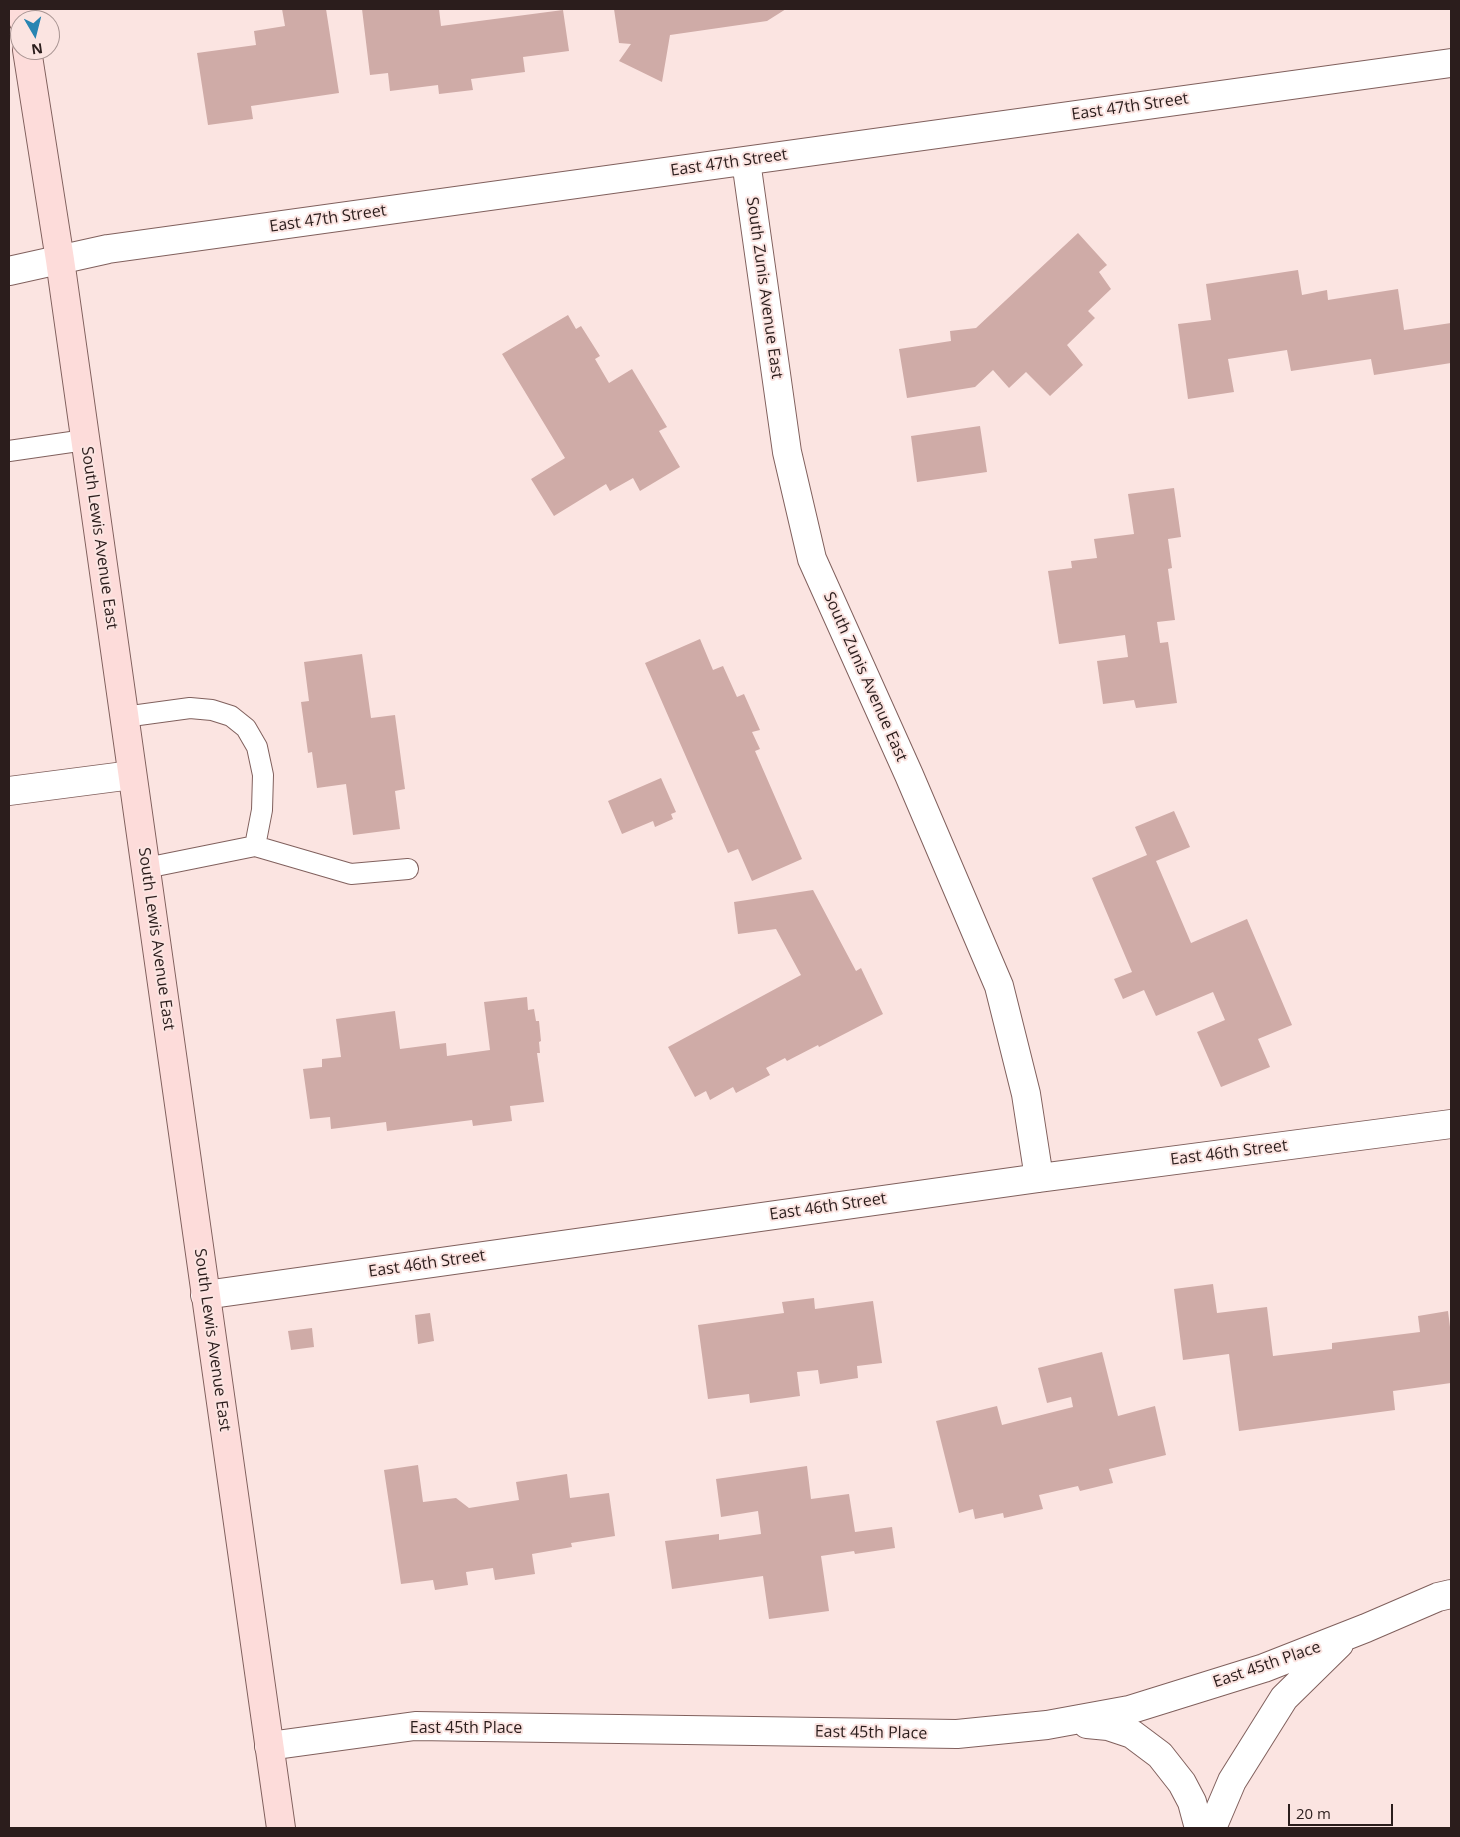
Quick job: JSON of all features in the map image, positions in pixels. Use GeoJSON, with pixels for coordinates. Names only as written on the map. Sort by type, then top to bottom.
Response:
{"type":"FeatureCollection","features":[{"type":"Feature","properties":{"kind":"main road","name":"South Lewis Avenue East"},"geometry":{"type":"LineString","coordinates":[[29,60],[86,440],[281,1828]]}},
{"type":"Feature","properties":{"kind":"street","name":"East 47th Street"},"geometry":{"type":"LineString","coordinates":[[9,271],[108,249],[1451,63]]}},
{"type":"Feature","properties":{"kind":"street","name":"South Zunis Avenue East"},"geometry":{"type":"LineString","coordinates":[[746,161],[787,452],[812,560],[909,775],[999,986],[1026,1094],[1039,1178]]}},
{"type":"Feature","properties":{"kind":"street"},"geometry":{"type":"LineString","coordinates":[[9,791],[132,775]]}},
{"type":"Feature","properties":{"kind":"street","name":"East 46th Street"},"geometry":{"type":"LineString","coordinates":[[205,1295],[1039,1178],[1451,1124]]}},
{"type":"Feature","properties":{"kind":"street","name":"East 45th Place"},"geometry":{"type":"LineString","coordinates":[[270,1746],[415,1726],[957,1734],[1061,1722],[1129,1710],[1264,1668],[1366,1628],[1438,1597],[1451,1594]]}},
{"type":"Feature","properties":{"kind":"street"},"geometry":{"type":"LineString","coordinates":[[1212,1828],[1232,1781],[1284,1698],[1340,1644],[1366,1628]]}},
{"type":"Feature","properties":{"kind":"street"},"geometry":{"type":"LineString","coordinates":[[1061,1722],[1108,1726],[1132,1734],[1160,1755],[1182,1783],[1192,1802],[1199,1828]]}},
{"type":"Feature","properties":{"kind":"lane"},"geometry":{"type":"LineString","coordinates":[[9,451],[86,440]]}},
{"type":"Feature","properties":{"kind":"lane"},"geometry":{"type":"LineString","coordinates":[[124,717],[190,708],[205,709],[230,716],[246,728],[257,747],[263,775],[262,810],[255,846]]}},
{"type":"Feature","properties":{"kind":"lane"},"geometry":{"type":"LineString","coordinates":[[146,868],[255,846],[351,874],[408,869]]}},
{"type":"Feature","properties":{"kind":"building"},"geometry":{"type":"Polygon","coordinates":[[[282,9],[326,9],[339,93],[251,106],[253,119],[208,125],[197,53],[256,45],[254,31],[285,26],[282,9]]]}},
{"type":"Feature","properties":{"kind":"building"},"geometry":{"type":"Polygon","coordinates":[[[362,9],[439,9],[441,26],[563,10],[569,51],[523,57],[525,72],[471,79],[473,90],[439,94],[438,85],[390,91],[388,73],[370,75],[362,9]]]}},
{"type":"Feature","properties":{"kind":"building"},"geometry":{"type":"Polygon","coordinates":[[[614,9],[786,9],[767,21],[670,35],[662,82],[619,61],[631,44],[619,43],[614,9]]]}},
{"type":"Feature","properties":{"kind":"building"},"geometry":{"type":"Polygon","coordinates":[[[1078,233],[1107,265],[1099,272],[1111,289],[1088,311],[1095,318],[1067,345],[1083,365],[1050,396],[1026,372],[1009,388],[993,370],[975,387],[907,398],[899,349],[951,341],[950,331],[976,328],[1078,233]]]}},
{"type":"Feature","properties":{"kind":"building"},"geometry":{"type":"Polygon","coordinates":[[[1298,270],[1302,295],[1327,290],[1328,300],[1398,289],[1404,330],[1451,323],[1451,363],[1374,375],[1371,359],[1291,371],[1287,350],[1228,359],[1234,392],[1188,399],[1178,324],[1211,320],[1206,284],[1298,270]]]}},
{"type":"Feature","properties":{"kind":"building"},"geometry":{"type":"Polygon","coordinates":[[[568,315],[576,329],[581,326],[600,356],[595,359],[609,383],[632,369],[667,427],[659,431],[680,467],[640,491],[633,478],[610,491],[606,484],[554,516],[531,479],[565,458],[502,354],[568,315]]]}},
{"type":"Feature","properties":{"kind":"building"},"geometry":{"type":"Polygon","coordinates":[[[980,426],[987,472],[917,482],[911,436],[980,426]]]}},
{"type":"Feature","properties":{"kind":"building"},"geometry":{"type":"Polygon","coordinates":[[[1174,488],[1181,537],[1168,539],[1172,568],[1168,569],[1175,620],[1157,622],[1160,643],[1168,642],[1177,703],[1136,708],[1134,700],[1103,704],[1097,661],[1128,657],[1125,635],[1059,644],[1048,571],[1072,568],[1071,561],[1097,558],[1094,539],[1134,534],[1128,494],[1174,488]]]}},
{"type":"Feature","properties":{"kind":"building"},"geometry":{"type":"Polygon","coordinates":[[[700,639],[713,670],[723,666],[737,697],[744,694],[760,730],[752,732],[760,749],[755,751],[802,859],[752,881],[738,849],[728,853],[645,663],[700,639]]]}},
{"type":"Feature","properties":{"kind":"building"},"geometry":{"type":"Polygon","coordinates":[[[362,654],[371,718],[395,715],[405,789],[395,791],[400,829],[353,835],[346,784],[317,788],[312,752],[308,753],[301,702],[309,701],[304,662],[362,654]]]}},
{"type":"Feature","properties":{"kind":"building"},"geometry":{"type":"Polygon","coordinates":[[[661,778],[676,812],[671,814],[673,819],[655,827],[653,821],[622,834],[608,801],[661,778]]]}},
{"type":"Feature","properties":{"kind":"building"},"geometry":{"type":"Polygon","coordinates":[[[1174,811],[1190,847],[1156,861],[1191,943],[1247,919],[1292,1025],[1258,1039],[1270,1067],[1221,1087],[1197,1032],[1225,1020],[1213,992],[1156,1016],[1144,990],[1123,999],[1114,979],[1132,972],[1092,878],[1147,855],[1135,827],[1174,811]]]}},
{"type":"Feature","properties":{"kind":"building"},"geometry":{"type":"Polygon","coordinates":[[[813,890],[856,971],[861,968],[883,1014],[819,1047],[818,1045],[787,1061],[785,1058],[766,1068],[770,1075],[736,1093],[733,1087],[710,1100],[706,1091],[695,1097],[668,1047],[801,975],[776,929],[738,934],[734,902],[813,890]]]}},
{"type":"Feature","properties":{"kind":"building"},"geometry":{"type":"Polygon","coordinates":[[[527,997],[528,1010],[534,1009],[536,1021],[539,1021],[541,1041],[539,1042],[540,1053],[537,1053],[544,1102],[510,1106],[512,1121],[473,1126],[472,1120],[387,1131],[386,1122],[331,1129],[330,1117],[310,1119],[303,1069],[322,1067],[322,1059],[341,1057],[336,1019],[395,1011],[400,1049],[446,1043],[447,1056],[490,1050],[484,1002],[527,997]]]}},
{"type":"Feature","properties":{"kind":"building"},"geometry":{"type":"Polygon","coordinates":[[[1213,1284],[1217,1313],[1267,1307],[1273,1356],[1332,1349],[1332,1343],[1420,1332],[1418,1316],[1448,1311],[1451,1335],[1451,1383],[1393,1391],[1395,1410],[1239,1431],[1229,1354],[1183,1360],[1174,1289],[1213,1284]]]}},
{"type":"Feature","properties":{"kind":"building"},"geometry":{"type":"Polygon","coordinates":[[[814,1298],[815,1309],[873,1301],[882,1363],[857,1366],[858,1378],[820,1384],[818,1370],[797,1372],[800,1396],[750,1403],[749,1394],[708,1399],[698,1325],[784,1313],[782,1302],[814,1298]]]}},
{"type":"Feature","properties":{"kind":"building"},"geometry":{"type":"Polygon","coordinates":[[[430,1313],[434,1341],[418,1344],[415,1315],[430,1313]]]}},
{"type":"Feature","properties":{"kind":"building"},"geometry":{"type":"Polygon","coordinates":[[[312,1328],[314,1347],[291,1350],[288,1331],[312,1328]]]}},
{"type":"Feature","properties":{"kind":"building"},"geometry":{"type":"Polygon","coordinates":[[[1102,1352],[1118,1416],[1155,1406],[1166,1455],[1109,1469],[1113,1483],[1080,1491],[1078,1486],[1039,1495],[1043,1509],[1004,1518],[1003,1513],[975,1519],[973,1509],[959,1513],[936,1421],[997,1406],[1002,1425],[1073,1407],[1071,1397],[1047,1403],[1038,1368],[1102,1352]]]}},
{"type":"Feature","properties":{"kind":"building"},"geometry":{"type":"Polygon","coordinates":[[[418,1465],[423,1502],[456,1498],[469,1508],[519,1500],[516,1482],[567,1474],[570,1498],[609,1493],[615,1536],[571,1543],[572,1547],[532,1554],[535,1574],[495,1580],[493,1568],[466,1572],[468,1585],[435,1590],[433,1580],[401,1584],[384,1470],[418,1465]]]}},
{"type":"Feature","properties":{"kind":"building"},"geometry":{"type":"Polygon","coordinates":[[[807,1466],[811,1499],[849,1494],[855,1532],[892,1527],[895,1548],[855,1554],[854,1551],[821,1556],[829,1611],[769,1619],[763,1576],[672,1589],[665,1541],[719,1534],[719,1540],[761,1534],[758,1511],[721,1517],[716,1479],[807,1466]]]}}]}
